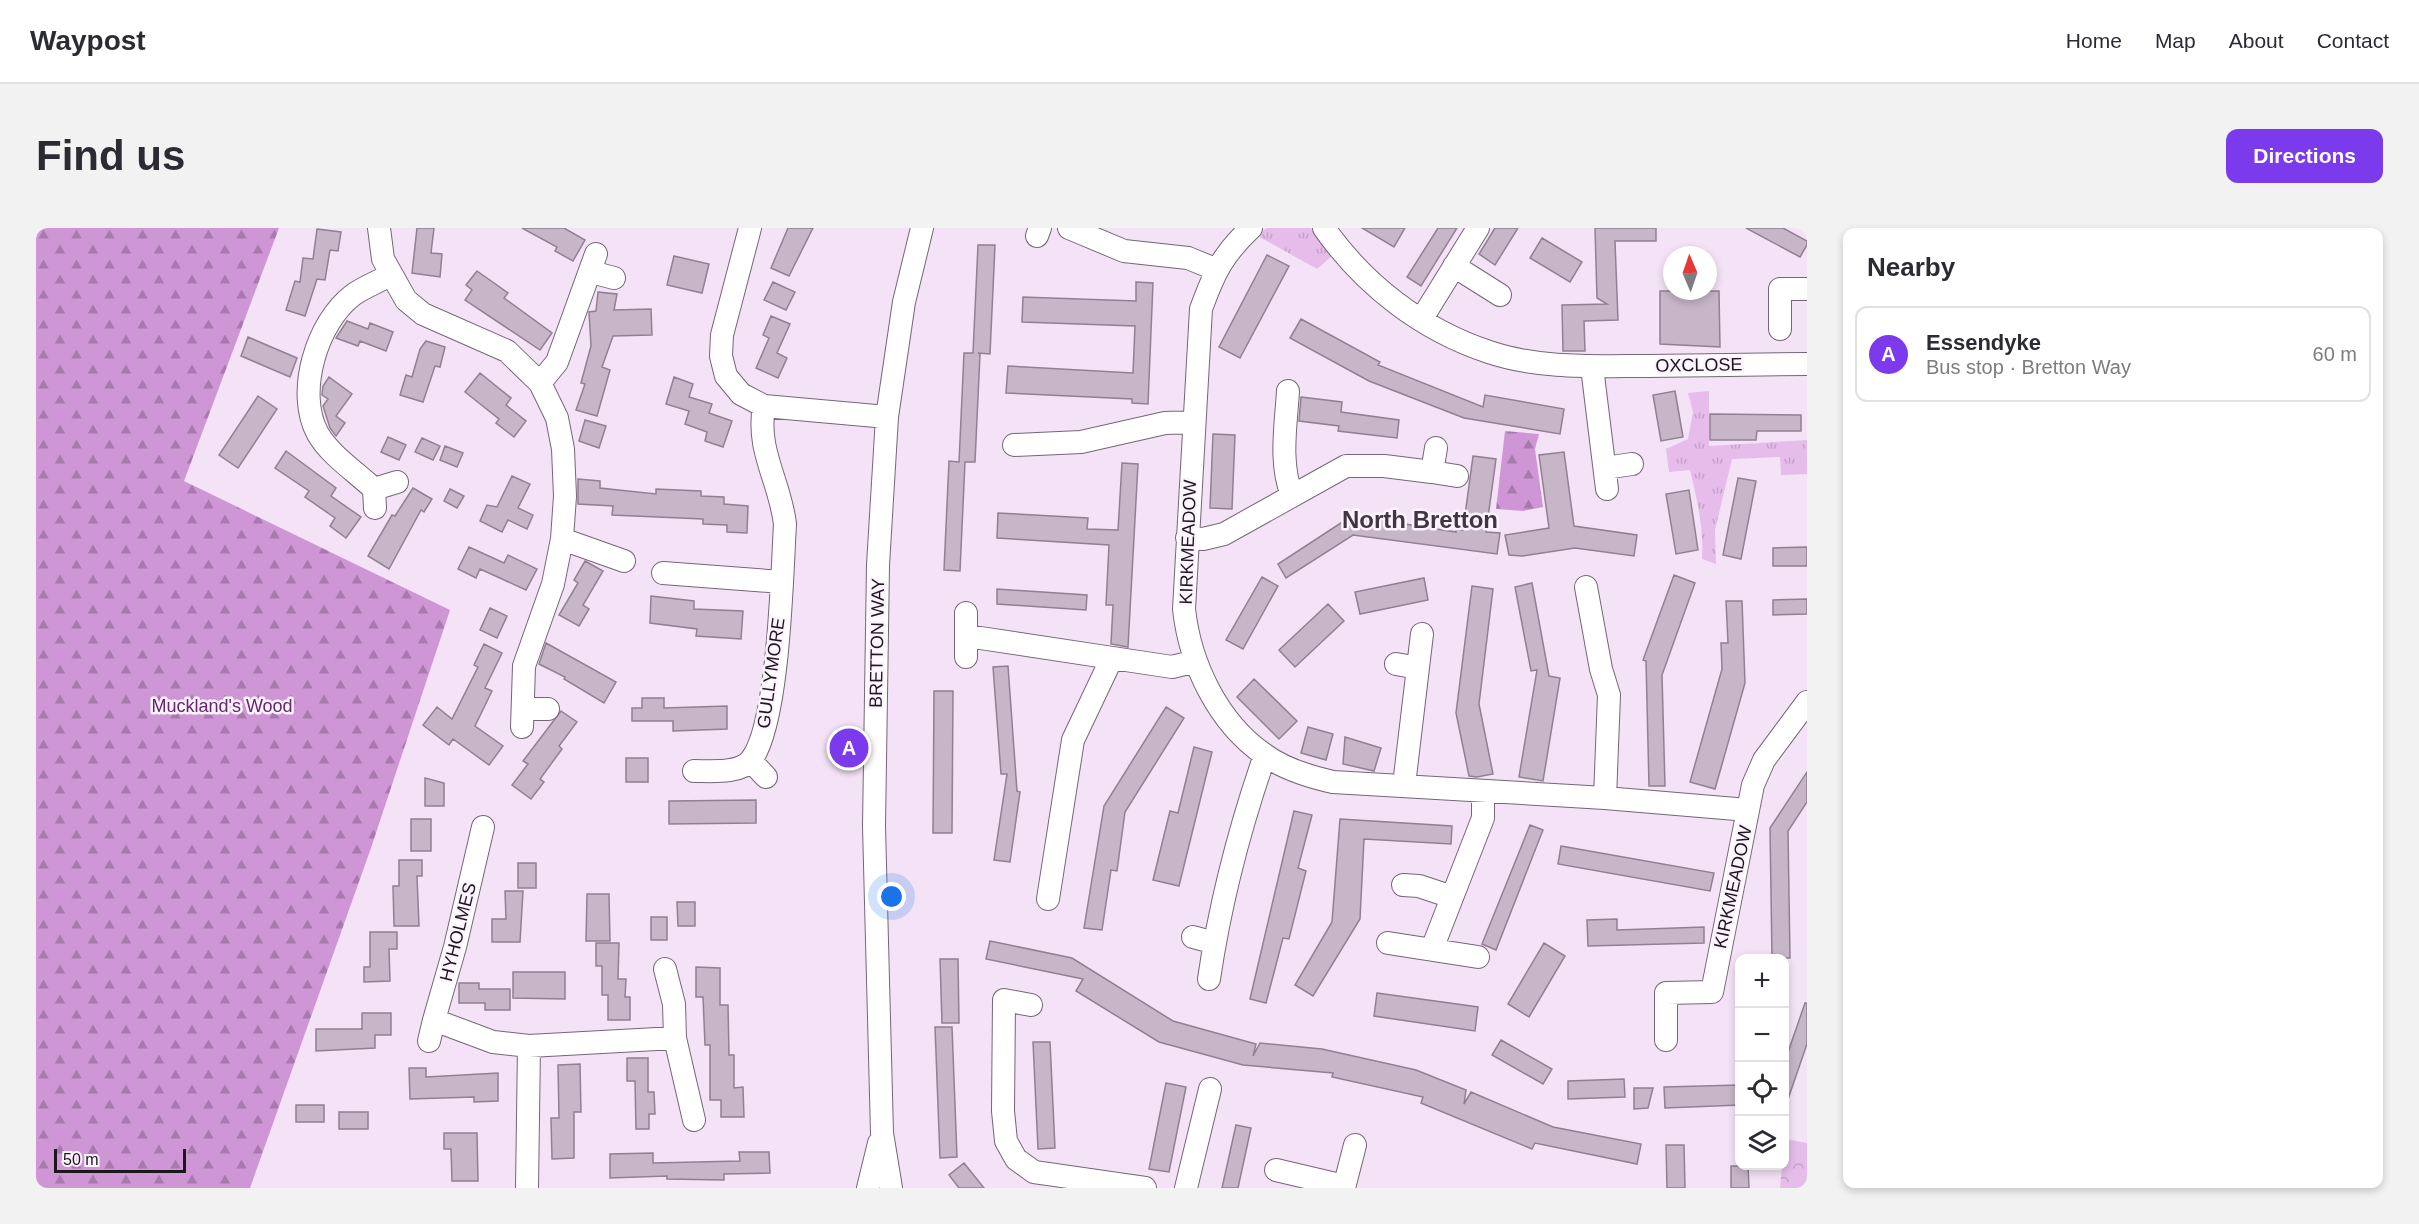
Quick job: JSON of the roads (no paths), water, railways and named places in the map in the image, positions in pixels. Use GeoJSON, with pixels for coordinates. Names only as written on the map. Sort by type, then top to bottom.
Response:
{"type":"FeatureCollection","features":[{"type":"Feature","properties":{"kind":"street"},"geometry":{"type":"LineString","coordinates":[[379,228],[383,260],[406,300],[423,314],[507,351],[540,383],[557,418],[563,449],[565,496],[562,539],[553,584],[524,666],[522,718],[548,709]]}},
{"type":"Feature","properties":{"kind":"street"},"geometry":{"type":"LineString","coordinates":[[750,228],[722,335],[721,356],[726,376],[741,394],[764,406],[887,417]]}},
{"type":"Feature","properties":{"kind":"street","name":"BRETTON WAY"},"geometry":{"type":"LineString","coordinates":[[891,1188],[882,1133],[874,826],[878,565],[887,417],[904,302],[922,228]]}},
{"type":"Feature","properties":{"kind":"street"},"geometry":{"type":"LineString","coordinates":[[1069,228],[1124,251],[1188,258],[1215,269]]}},
{"type":"Feature","properties":{"kind":"street","name":"KIRKMEADOW"},"geometry":{"type":"LineString","coordinates":[[1251,228],[1232,246],[1215,269],[1201,309],[1186,538],[1184,609],[1187,635],[1196,661],[1217,704],[1265,755],[1309,776],[1334,782],[1605,798],[1748,810],[1712,992],[1665,993],[1666,1040]]}},
{"type":"Feature","properties":{"kind":"street","name":"OXCLOSE"},"geometry":{"type":"LineString","coordinates":[[1324,228],[1341,252],[1372,284],[1421,320],[1490,353],[1539,363],[1592,366],[1807,364]]}},
{"type":"Feature","properties":{"kind":"street"},"geometry":{"type":"LineString","coordinates":[[1421,320],[1478,228]]}},
{"type":"Feature","properties":{"kind":"street"},"geometry":{"type":"LineString","coordinates":[[540,383],[557,362],[593,262],[614,278]]}},
{"type":"Feature","properties":{"kind":"street"},"geometry":{"type":"LineString","coordinates":[[1455,266],[1500,295]]}},
{"type":"Feature","properties":{"kind":"street"},"geometry":{"type":"LineString","coordinates":[[390,275],[353,295],[331,320],[310,373],[309,409],[318,434],[375,499],[397,482]]}},
{"type":"Feature","properties":{"kind":"street"},"geometry":{"type":"LineString","coordinates":[[1780,328],[1780,289],[1807,289]]}},
{"type":"Feature","properties":{"kind":"street"},"geometry":{"type":"LineString","coordinates":[[1592,366],[1606,479],[1632,464]]}},
{"type":"Feature","properties":{"kind":"street"},"geometry":{"type":"LineString","coordinates":[[1288,391],[1284,462],[1287,483],[1292,495]]}},
{"type":"Feature","properties":{"kind":"street","name":"GULLYMORE"},"geometry":{"type":"LineString","coordinates":[[694,771],[758,769],[771,696],[785,524],[783,504],[763,448],[764,406]]}},
{"type":"Feature","properties":{"kind":"street"},"geometry":{"type":"LineString","coordinates":[[1026,452],[1165,423],[1193,422]]}},
{"type":"Feature","properties":{"kind":"street"},"geometry":{"type":"LineString","coordinates":[[1432,472],[1436,448]]}},
{"type":"Feature","properties":{"kind":"street"},"geometry":{"type":"LineString","coordinates":[[1186,538],[1203,539],[1224,534],[1346,466],[1384,466],[1457,476]]}},
{"type":"Feature","properties":{"kind":"street"},"geometry":{"type":"LineString","coordinates":[[562,539],[624,561]]}},
{"type":"Feature","properties":{"kind":"street"},"geometry":{"type":"LineString","coordinates":[[663,573],[713,568],[782,582]]}},
{"type":"Feature","properties":{"kind":"street"},"geometry":{"type":"LineString","coordinates":[[1594,599],[1601,669],[1609,695],[1605,798]]}},
{"type":"Feature","properties":{"kind":"street"},"geometry":{"type":"LineString","coordinates":[[966,613],[966,647],[1173,667],[1196,661]]}},
{"type":"Feature","properties":{"kind":"street"},"geometry":{"type":"LineString","coordinates":[[1404,785],[1407,666],[1422,634]]}},
{"type":"Feature","properties":{"kind":"street"},"geometry":{"type":"LineString","coordinates":[[1048,899],[1043,871],[1073,740],[1111,660]]}},
{"type":"Feature","properties":{"kind":"street"},"geometry":{"type":"LineString","coordinates":[[1748,810],[1753,785],[1764,760],[1807,702]]}},
{"type":"Feature","properties":{"kind":"street"},"geometry":{"type":"LineString","coordinates":[[1209,980],[1204,940],[1265,755]]}},
{"type":"Feature","properties":{"kind":"street"},"geometry":{"type":"LineString","coordinates":[[1432,949],[1483,818],[1483,792]]}},
{"type":"Feature","properties":{"kind":"street","name":"HYHOLMES"},"geometry":{"type":"LineString","coordinates":[[485,839],[431,1030],[493,1042],[530,1046],[675,1038]]}},
{"type":"Feature","properties":{"kind":"street"},"geometry":{"type":"LineString","coordinates":[[1403,885],[1419,886],[1452,897]]}},
{"type":"Feature","properties":{"kind":"street"},"geometry":{"type":"LineString","coordinates":[[1388,943],[1478,957]]}},
{"type":"Feature","properties":{"kind":"street"},"geometry":{"type":"LineString","coordinates":[[665,969],[674,1004],[675,1038],[694,1120]]}},
{"type":"Feature","properties":{"kind":"street"},"geometry":{"type":"LineString","coordinates":[[1031,1005],[995,997],[1006,1141],[1016,1159],[1034,1172],[1144,1188]]}},
{"type":"Feature","properties":{"kind":"street"},"geometry":{"type":"LineString","coordinates":[[527,1188],[526,1112],[530,1046]]}},
{"type":"Feature","properties":{"kind":"street"},"geometry":{"type":"LineString","coordinates":[[1186,1188],[1210,1089]]}},
{"type":"Feature","properties":{"kind":"street","name":"BRETTON WAY"},"geometry":{"type":"LineString","coordinates":[[868,1188],[882,1133]]}},
{"type":"Feature","properties":{"kind":"street"},"geometry":{"type":"LineString","coordinates":[[1276,1170],[1344,1187],[1355,1145]]}},
{"type":"Feature","properties":{"kind":"place","name":"Essendyke"},"geometry":{"type":"Point","coordinates":[849,748]}},
{"type":"Feature","properties":{"kind":"district","name":"North Bretton"},"geometry":{"type":"Point","coordinates":[1420,519]}},
{"type":"Feature","properties":{"kind":"park label","name":"Muckland's Wood"},"geometry":{"type":"Point","coordinates":[222,706]}}]}
